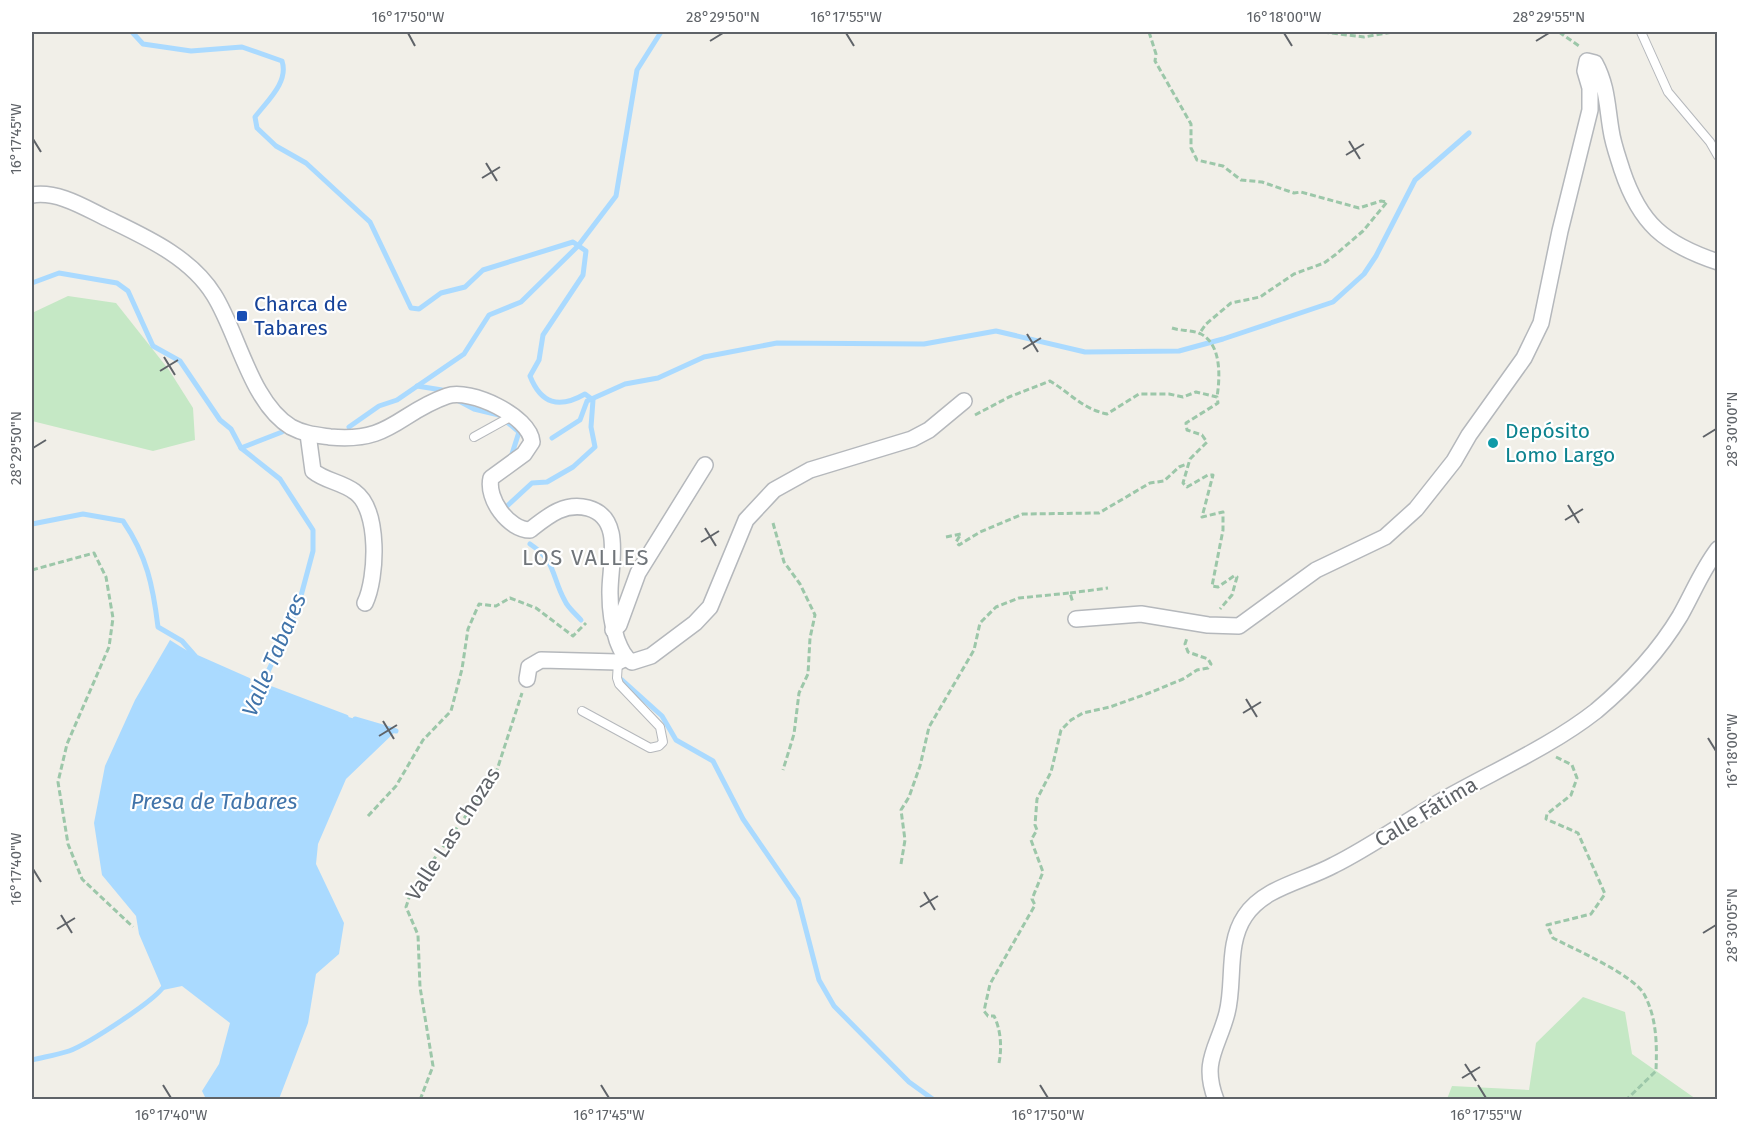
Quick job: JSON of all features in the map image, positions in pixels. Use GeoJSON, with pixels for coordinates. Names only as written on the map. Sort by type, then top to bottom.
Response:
{"type":"FeatureCollection","features":[{"type":"Feature","properties":{"kind":"street"},"geometry":{"type":"LineString","coordinates":[[1076,619],[1141,614],[1208,626],[1230,627],[1247,622],[1316,570],[1364,549],[1397,527],[1434,489],[1524,358],[1541,323],[1550,289],[1560,231],[1585,138],[1591,99],[1585,71],[1587,61],[1595,63],[1605,83],[1612,140],[1628,188],[1640,213],[1675,244],[1718,261]]}},
{"type":"Feature","properties":{"kind":"street"},"geometry":{"type":"LineString","coordinates":[[32,195],[47,195],[76,203],[162,247],[200,277],[218,300],[265,400],[283,421],[308,434],[344,438],[370,436],[393,428],[448,396],[462,394],[491,403],[512,416],[528,431],[532,442],[524,453],[490,478],[489,486],[492,497],[508,519],[523,530],[530,530],[545,518],[567,507],[594,510],[605,520],[613,537],[610,592],[613,630],[622,660]]}},
{"type":"Feature","properties":{"kind":"street"},"geometry":{"type":"LineString","coordinates":[[527,679],[529,667],[541,660],[635,662],[646,659],[703,615],[715,598],[746,520],[774,490],[810,470],[912,439],[928,430],[964,401]]}},
{"type":"Feature","properties":{"kind":"street"},"geometry":{"type":"LineString","coordinates":[[308,434],[313,471],[356,492],[367,509],[374,576],[365,603]]}},
{"type":"Feature","properties":{"kind":"street"},"geometry":{"type":"LineString","coordinates":[[613,630],[619,625],[638,573],[705,465]]}},
{"type":"Feature","properties":{"kind":"street","name":"Calle Fátima"},"geometry":{"type":"LineString","coordinates":[[1216,1100],[1209,1081],[1209,1061],[1227,1011],[1238,930],[1251,908],[1276,890],[1308,878],[1354,854],[1436,804],[1542,746],[1594,712],[1630,678],[1679,618],[1703,569],[1718,549]]}},
{"type":"Feature","properties":{"kind":"lane"},"geometry":{"type":"LineString","coordinates":[[1641,32],[1668,92],[1710,142],[1718,156]]}},
{"type":"Feature","properties":{"kind":"lane"},"geometry":{"type":"LineString","coordinates":[[474,437],[512,416]]}},
{"type":"Feature","properties":{"kind":"lane"},"geometry":{"type":"LineString","coordinates":[[582,711],[650,748],[659,747],[663,742],[660,727],[619,684],[622,660]]}},
{"type":"Feature","properties":{"kind":"path"},"geometry":{"type":"LineString","coordinates":[[1149,32],[1156,54],[1155,61],[1191,124],[1191,148],[1197,160],[1223,166],[1241,180],[1262,182],[1294,193],[1301,192],[1359,208],[1382,201],[1387,202],[1363,231],[1324,263],[1294,274],[1260,297],[1240,299],[1231,303],[1206,324],[1199,334]]}},
{"type":"Feature","properties":{"kind":"path"},"geometry":{"type":"LineString","coordinates":[[1323,32],[1364,37],[1393,32]]}},
{"type":"Feature","properties":{"kind":"path"},"geometry":{"type":"LineString","coordinates":[[1560,32],[1574,40],[1587,61]]}},
{"type":"Feature","properties":{"kind":"path"},"geometry":{"type":"LineString","coordinates":[[946,537],[961,534],[956,542],[959,545],[980,532],[1028,513],[1054,516],[1100,513],[1150,483],[1164,481],[1179,467],[1187,464],[1207,442],[1202,435],[1187,430],[1186,423],[1218,403],[1219,374],[1214,347],[1199,334],[1172,328]]}},
{"type":"Feature","properties":{"kind":"path"},"geometry":{"type":"LineString","coordinates":[[975,415],[1009,397],[1050,381],[1067,391],[1077,402],[1107,414],[1139,393],[1183,397],[1196,392],[1217,397]]}},
{"type":"Feature","properties":{"kind":"path"},"geometry":{"type":"LineString","coordinates":[[999,1063],[1001,1054],[997,1022],[994,1016],[988,1016],[984,1011],[990,984],[1035,904],[1032,899],[1043,872],[1031,840],[1037,830],[1035,825],[1037,800],[1051,772],[1061,730],[1083,712],[1115,706],[1183,679],[1197,670],[1208,668],[1211,664],[1208,659],[1188,652],[1185,644],[1187,638],[1205,631],[1232,595],[1237,577],[1234,576],[1218,587],[1212,586],[1223,530],[1223,512],[1202,517],[1213,476],[1210,474],[1187,488],[1183,483],[1187,464]]}},
{"type":"Feature","properties":{"kind":"path"},"geometry":{"type":"LineString","coordinates":[[773,523],[784,562],[801,584],[814,615],[808,674],[799,693],[794,734],[783,770]]}},
{"type":"Feature","properties":{"kind":"path"},"geometry":{"type":"LineString","coordinates":[[32,570],[94,553],[106,577],[113,618],[109,647],[67,744],[58,782],[68,844],[82,879],[133,927]]}},
{"type":"Feature","properties":{"kind":"path"},"geometry":{"type":"LineString","coordinates":[[901,864],[905,840],[901,810],[920,766],[929,727],[974,650],[980,623],[996,607],[1019,598],[1108,588]]}},
{"type":"Feature","properties":{"kind":"path"},"geometry":{"type":"LineString","coordinates":[[1070,593],[1076,619]]}},
{"type":"Feature","properties":{"kind":"path"},"geometry":{"type":"LineString","coordinates":[[368,816],[396,786],[423,740],[451,711],[462,669],[468,629],[479,604],[496,606],[510,598],[536,608],[573,636],[586,622]]}},
{"type":"Feature","properties":{"kind":"path","name":"Valle Las Chozas"},"geometry":{"type":"LineString","coordinates":[[420,1100],[433,1066],[420,987],[418,935],[406,908],[412,889],[495,777],[527,679]]}},
{"type":"Feature","properties":{"kind":"path"},"geometry":{"type":"LineString","coordinates":[[1542,746],[1551,755],[1572,765],[1577,778],[1571,795],[1547,814],[1546,819],[1578,833],[1605,894],[1591,914],[1547,925],[1552,938],[1606,963],[1643,992],[1658,1036],[1656,1071],[1626,1100]]}},
{"type":"Feature","properties":{"kind":"green space"},"geometry":{"type":"Polygon","coordinates":[[[68,296],[116,303],[169,370],[193,408],[195,440],[153,451],[32,421],[32,313],[68,296]]]}},
{"type":"Feature","properties":{"kind":"green space"},"geometry":{"type":"Polygon","coordinates":[[[1583,997],[1625,1012],[1632,1054],[1696,1099],[1447,1099],[1452,1086],[1529,1090],[1536,1043],[1583,997]]]}},
{"type":"Feature","properties":{"kind":"water","name":"Presa de Tabares"},"geometry":{"type":"Polygon","coordinates":[[[170,640],[223,670],[280,694],[396,731],[346,779],[318,844],[316,864],[344,923],[339,954],[316,974],[308,1023],[279,1099],[206,1099],[202,1091],[219,1064],[230,1023],[182,986],[163,990],[139,934],[136,916],[102,875],[94,823],[105,766],[135,700],[170,640]]]}},
{"type":"Feature","properties":{"kind":"waterway"},"geometry":{"type":"LineString","coordinates":[[132,32],[143,44],[191,51],[242,47],[282,61],[280,84],[255,117],[257,128],[276,146],[306,163],[370,222],[411,308],[419,309],[441,293],[465,287],[483,270],[573,242],[586,251],[583,275],[543,335],[539,360],[530,376],[540,393],[552,401],[567,401],[585,394],[593,400],[591,427],[595,447],[573,467],[547,482],[532,483],[506,507]]}},
{"type":"Feature","properties":{"kind":"waterway"},"geometry":{"type":"LineString","coordinates":[[349,427],[379,406],[397,400],[464,354],[489,315],[521,302],[578,246],[616,196],[637,70],[661,32]]}},
{"type":"Feature","properties":{"kind":"waterway"},"geometry":{"type":"LineString","coordinates":[[552,438],[580,420],[587,401],[625,384],[658,378],[704,357],[777,343],[924,344],[996,331],[1085,352],[1179,351],[1223,339],[1333,302],[1364,274],[1376,256],[1415,180],[1469,133]]}},
{"type":"Feature","properties":{"kind":"waterway","name":"Valle Tabares"},"geometry":{"type":"LineString","coordinates":[[32,283],[59,273],[117,283],[128,291],[153,346],[180,361],[220,420],[231,429],[241,448],[280,479],[313,530],[313,551],[298,607],[259,691]]}},
{"type":"Feature","properties":{"kind":"waterway"},"geometry":{"type":"LineString","coordinates":[[417,386],[442,390]]}},
{"type":"Feature","properties":{"kind":"waterway"},"geometry":{"type":"LineString","coordinates":[[459,401],[474,409],[499,415]]}},
{"type":"Feature","properties":{"kind":"waterway"},"geometry":{"type":"LineString","coordinates":[[507,422],[519,432],[511,457]]}},
{"type":"Feature","properties":{"kind":"waterway"},"geometry":{"type":"LineString","coordinates":[[241,448],[282,432]]}},
{"type":"Feature","properties":{"kind":"waterway"},"geometry":{"type":"LineString","coordinates":[[32,524],[83,514],[123,521],[138,547],[148,572],[158,627],[182,641],[196,657],[248,680]]}},
{"type":"Feature","properties":{"kind":"waterway"},"geometry":{"type":"LineString","coordinates":[[530,544],[545,557],[566,604],[581,620]]}},
{"type":"Feature","properties":{"kind":"waterway"},"geometry":{"type":"LineString","coordinates":[[622,680],[662,716],[676,740],[713,761],[743,819],[798,899],[819,980],[834,1006],[909,1082],[934,1100]]}},
{"type":"Feature","properties":{"kind":"waterway"},"geometry":{"type":"LineString","coordinates":[[259,684],[346,717]]}},
{"type":"Feature","properties":{"kind":"waterway"},"geometry":{"type":"LineString","coordinates":[[355,719],[396,731]]}},
{"type":"Feature","properties":{"kind":"waterway"},"geometry":{"type":"LineString","coordinates":[[32,1060],[69,1051],[90,1040],[137,1010],[165,984]]}},
{"type":"Feature","properties":{"kind":"place","name":"Charca de Tabares"},"geometry":{"type":"Point","coordinates":[242,316]}},
{"type":"Feature","properties":{"kind":"place","name":"Depósito Lomo Largo"},"geometry":{"type":"Point","coordinates":[1493,443]}},
{"type":"Feature","properties":{"kind":"district","name":"LOS VALLES"},"geometry":{"type":"Point","coordinates":[586,557]}}]}
